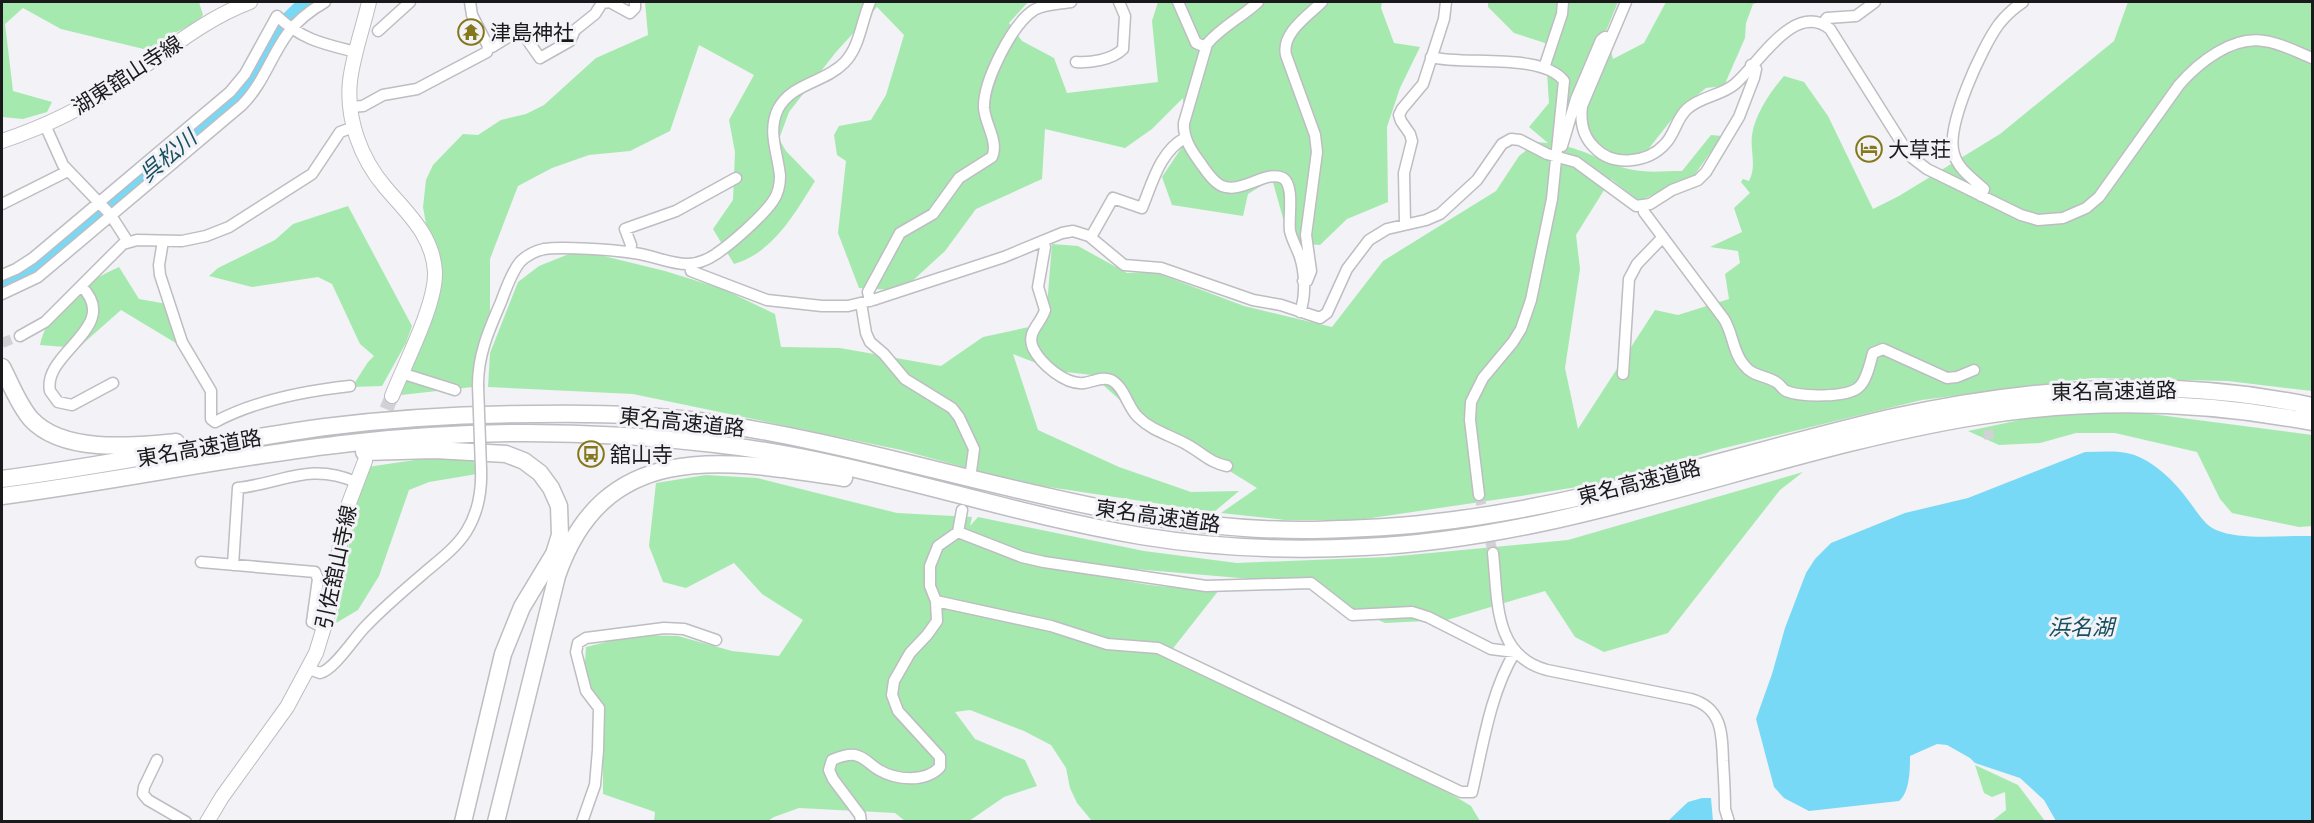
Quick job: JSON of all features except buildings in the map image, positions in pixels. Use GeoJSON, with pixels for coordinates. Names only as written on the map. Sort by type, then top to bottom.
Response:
{"type":"FeatureCollection","features":[{"type":"Feature","properties":{"kind":"highway"},"geometry":{"type":"LineString","coordinates":[[2,367],[31,418],[45,431],[72,442],[154,444],[326,427]]}},
{"type":"Feature","properties":{"kind":"highway","name":"東名高速道路"},"geometry":{"type":"LineString","coordinates":[[2,479],[326,427],[426,416],[596,414],[696,421],[812,441],[1108,511],[1166,521],[1308,530],[1429,524],[1535,506],[1631,485],[1889,418],[1933,408],[2020,394],[2111,387],[2163,388],[2248,395],[2313,406]]}},
{"type":"Feature","properties":{"kind":"highway","name":"東名高速道路"},"geometry":{"type":"LineString","coordinates":[[2,496],[348,443],[450,434],[574,433],[645,436],[774,453],[1140,536],[1211,544],[1284,548],[1364,548],[1440,541],[1522,527],[1645,498],[1892,433],[2029,409],[2165,404],[2210,406],[2313,422]]}},
{"type":"Feature","properties":{"kind":"highway"},"geometry":{"type":"LineString","coordinates":[[113,479],[362,453],[435,450],[506,454],[524,461],[540,473],[555,497],[560,516],[560,535],[554,554],[522,607],[503,654],[463,822]]}},
{"type":"Feature","properties":{"kind":"highway"},"geometry":{"type":"LineString","coordinates":[[496,822],[551,595],[560,567],[571,543],[586,520],[615,492],[639,478],[665,469],[693,464],[721,463],[777,467],[975,498]]}},
{"type":"Feature","properties":{"kind":"main road","name":"湖東舘山寺線"},"geometry":{"type":"LineString","coordinates":[[2,141],[45,125],[111,89],[205,23],[250,2]]}},
{"type":"Feature","properties":{"kind":"main road"},"geometry":{"type":"LineString","coordinates":[[369,2],[350,84],[354,127],[368,163],[379,180],[423,232],[433,260],[435,280],[431,299],[392,396]]}},
{"type":"Feature","properties":{"kind":"main road","name":"引佐舘山寺線"},"geometry":{"type":"LineString","coordinates":[[207,822],[222,797],[288,706],[309,669],[333,594],[343,524],[365,461]]}},
{"type":"Feature","properties":{"kind":"street"},"geometry":{"type":"LineString","coordinates":[[2,294],[38,277],[248,99],[260,84],[286,25],[325,2]]}},
{"type":"Feature","properties":{"kind":"street"},"geometry":{"type":"LineString","coordinates":[[378,31],[386,17],[410,2]]}},
{"type":"Feature","properties":{"kind":"street"},"geometry":{"type":"LineString","coordinates":[[351,107],[363,106],[383,95],[417,89],[487,52],[488,46],[472,15],[470,2]]}},
{"type":"Feature","properties":{"kind":"street"},"geometry":{"type":"LineString","coordinates":[[488,46],[492,47],[521,31],[540,58],[570,41],[575,30],[595,14],[602,3],[610,2],[630,13],[633,11],[635,2]]}},
{"type":"Feature","properties":{"kind":"street"},"geometry":{"type":"LineString","coordinates":[[309,669],[320,673],[328,669],[385,607],[447,554],[461,539],[472,521],[479,502],[481,470],[478,385],[481,355],[486,336],[513,272],[525,258],[535,251],[547,248],[630,252],[670,263],[690,264],[715,255],[772,202],[779,183],[772,130],[778,110],[791,93],[829,74],[846,61],[857,42],[870,2]]}},
{"type":"Feature","properties":{"kind":"street"},"geometry":{"type":"LineString","coordinates":[[971,471],[974,449],[959,417],[952,408],[905,379],[884,354],[870,342],[866,333],[868,292],[900,233],[933,214],[959,178],[992,157],[995,147],[984,101],[996,60],[1004,47],[1035,10],[1071,2]]}},
{"type":"Feature","properties":{"kind":"street"},"geometry":{"type":"LineString","coordinates":[[1076,62],[1092,63],[1123,49],[1125,16],[1119,2]]}},
{"type":"Feature","properties":{"kind":"street"},"geometry":{"type":"LineString","coordinates":[[1178,2],[1196,43],[1206,47]]}},
{"type":"Feature","properties":{"kind":"street"},"geometry":{"type":"LineString","coordinates":[[1258,2],[1212,38],[1206,47],[1184,123],[1185,138],[1196,156],[1220,185],[1234,188],[1275,176],[1288,183],[1290,230],[1302,264],[1300,312]]}},
{"type":"Feature","properties":{"kind":"street"},"geometry":{"type":"LineString","coordinates":[[1303,281],[1307,281],[1311,274],[1306,234],[1317,152],[1315,135],[1286,55],[1285,46],[1291,33],[1322,2]]}},
{"type":"Feature","properties":{"kind":"street"},"geometry":{"type":"LineString","coordinates":[[1405,224],[1404,173],[1412,141],[1399,115],[1423,84],[1444,19],[1446,2]]}},
{"type":"Feature","properties":{"kind":"street"},"geometry":{"type":"LineString","coordinates":[[1544,68],[1562,14],[1563,2]]}},
{"type":"Feature","properties":{"kind":"street"},"geometry":{"type":"LineString","coordinates":[[1626,2],[1582,106],[1581,121],[1585,136],[1603,155],[1616,160],[1637,159],[1661,148],[1668,141],[1679,119],[1689,107],[1734,85],[1786,24],[1803,16],[1814,17],[1824,22],[1830,29],[1910,156],[1928,169],[2029,218],[2055,220],[2071,216],[2086,208],[2098,197],[2179,85],[2194,69],[2212,56],[2238,44],[2258,40],[2278,44],[2313,58]]}},
{"type":"Feature","properties":{"kind":"street"},"geometry":{"type":"LineString","coordinates":[[1824,22],[1827,18],[1856,16],[1875,2]]}},
{"type":"Feature","properties":{"kind":"street"},"geometry":{"type":"LineString","coordinates":[[1981,196],[1984,189],[1955,158],[1952,138],[1979,58],[1999,25],[2023,2]]}},
{"type":"Feature","properties":{"kind":"street"},"geometry":{"type":"LineString","coordinates":[[2,275],[28,262],[235,86],[249,68],[277,16],[286,25],[314,40],[356,52]]}},
{"type":"Feature","properties":{"kind":"street"},"geometry":{"type":"LineString","coordinates":[[1557,157],[1576,99],[1601,40],[1605,37],[1610,39]]}},
{"type":"Feature","properties":{"kind":"street"},"geometry":{"type":"LineString","coordinates":[[1431,57],[1527,64],[1544,68],[1560,76],[1564,81],[1551,209],[1527,315],[1513,342],[1478,385],[1471,402],[1470,420],[1479,495]]}},
{"type":"Feature","properties":{"kind":"street"},"geometry":{"type":"LineString","coordinates":[[690,264],[691,271],[767,300],[822,306],[866,302],[1011,255],[1042,241],[1073,231],[1091,237],[1124,265],[1161,268],[1253,300],[1281,305],[1317,318],[1325,316],[1347,269],[1363,245],[1380,232],[1433,217],[1445,210],[1477,180],[1506,141],[1520,140],[1557,157],[1576,162],[1636,206],[1644,206],[1672,190],[1698,180],[1706,172],[1745,105],[1756,69],[1751,65]]}},
{"type":"Feature","properties":{"kind":"street"},"geometry":{"type":"LineString","coordinates":[[45,125],[68,171],[111,215],[128,242]]}},
{"type":"Feature","properties":{"kind":"street"},"geometry":{"type":"LineString","coordinates":[[20,336],[41,325],[116,250],[128,242],[138,240],[182,241],[206,236],[239,221],[312,174],[340,132],[354,127]]}},
{"type":"Feature","properties":{"kind":"street"},"geometry":{"type":"LineString","coordinates":[[1091,237],[1113,198],[1142,208],[1160,164],[1185,138]]}},
{"type":"Feature","properties":{"kind":"street"},"geometry":{"type":"LineString","coordinates":[[2,204],[68,171]]}},
{"type":"Feature","properties":{"kind":"street"},"geometry":{"type":"LineString","coordinates":[[630,252],[631,245],[624,229],[676,211],[736,178]]}},
{"type":"Feature","properties":{"kind":"street"},"geometry":{"type":"LineString","coordinates":[[1644,206],[1644,212],[1724,319],[1732,332],[1740,361],[1745,368],[1758,376],[1777,382],[1785,390],[1821,395],[1855,390],[1863,382],[1873,353],[1882,349],[1947,378],[1957,377],[1974,370]]}},
{"type":"Feature","properties":{"kind":"street"},"geometry":{"type":"LineString","coordinates":[[1623,374],[1629,279],[1637,264],[1663,237]]}},
{"type":"Feature","properties":{"kind":"street"},"geometry":{"type":"LineString","coordinates":[[163,241],[159,265],[160,275],[182,342],[210,391],[211,419],[215,422],[240,409],[256,404],[326,388],[350,386]]}},
{"type":"Feature","properties":{"kind":"street"},"geometry":{"type":"LineString","coordinates":[[1042,241],[1045,247],[1038,287],[1045,310],[1031,335],[1034,351],[1058,376],[1069,382],[1111,380],[1145,424],[1188,445],[1210,461],[1227,466]]}},
{"type":"Feature","properties":{"kind":"street"},"geometry":{"type":"LineString","coordinates":[[81,286],[93,300],[94,313],[50,377],[50,391],[58,402],[72,405],[113,383]]}},
{"type":"Feature","properties":{"kind":"street"},"geometry":{"type":"LineString","coordinates":[[401,373],[455,390]]}},
{"type":"Feature","properties":{"kind":"street"},"geometry":{"type":"LineString","coordinates":[[233,565],[238,488],[301,473],[332,474],[356,482]]}},
{"type":"Feature","properties":{"kind":"street"},"geometry":{"type":"LineString","coordinates":[[861,822],[860,814],[833,779],[829,770],[832,760],[855,755],[894,777],[917,778],[936,772],[940,768],[940,757],[898,711],[892,695],[894,681],[909,653],[937,621],[936,601],[930,586],[930,566],[938,546],[958,532],[962,510]]}},
{"type":"Feature","properties":{"kind":"street"},"geometry":{"type":"LineString","coordinates":[[958,532],[1022,557],[1044,562],[1206,586],[1311,583],[1352,615],[1412,612],[1428,617],[1491,650],[1515,652]]}},
{"type":"Feature","properties":{"kind":"street"},"geometry":{"type":"LineString","coordinates":[[1492,554],[1501,623],[1506,638],[1515,652],[1526,661],[1540,668],[1691,699],[1708,707],[1717,717],[1721,729],[1725,809],[1729,822]]}},
{"type":"Feature","properties":{"kind":"street"},"geometry":{"type":"LineString","coordinates":[[201,562],[315,572],[318,579],[312,622],[324,628]]}},
{"type":"Feature","properties":{"kind":"street"},"geometry":{"type":"LineString","coordinates":[[936,601],[1051,626],[1107,644],[1158,648],[1461,792],[1472,792],[1496,696],[1515,652]]}},
{"type":"Feature","properties":{"kind":"street"},"geometry":{"type":"LineString","coordinates":[[582,822],[598,770],[599,708],[586,691],[580,676],[576,651],[578,643],[586,638],[663,628],[684,629],[716,640]]}},
{"type":"Feature","properties":{"kind":"street"},"geometry":{"type":"LineString","coordinates":[[157,760],[144,787],[143,795],[186,822]]}},
{"type":"Feature","properties":{"kind":"green space"},"geometry":{"type":"Polygon","coordinates":[[[2,2],[199,2],[203,15],[198,21],[173,34],[152,51],[61,29],[23,8],[5,24],[13,91],[52,102],[47,112],[23,119],[2,117],[2,2]]]}},
{"type":"Feature","properties":{"kind":"green space"},"geometry":{"type":"Polygon","coordinates":[[[645,2],[1028,2],[1009,23],[1022,41],[1054,58],[1067,93],[1158,82],[1152,21],[1158,2],[1382,2],[1381,8],[1394,43],[1420,47],[1400,88],[1387,127],[1388,202],[1347,219],[1320,245],[1290,243],[1272,179],[1248,194],[1243,216],[1172,205],[1162,177],[1184,144],[1183,98],[1152,129],[1125,148],[1045,129],[1042,179],[976,209],[945,251],[909,284],[893,290],[859,288],[838,233],[846,161],[837,155],[834,135],[839,126],[871,120],[886,95],[904,35],[877,7],[836,52],[789,112],[779,139],[786,151],[815,181],[782,230],[760,251],[734,264],[713,229],[733,200],[735,152],[729,120],[754,75],[699,45],[670,131],[630,151],[589,155],[552,168],[518,186],[490,259],[490,316],[477,349],[473,387],[401,395],[438,292],[423,207],[426,180],[433,165],[463,134],[478,135],[501,120],[526,114],[544,105],[596,58],[648,35],[645,2]]]}},
{"type":"Feature","properties":{"kind":"green space"},"geometry":{"type":"Polygon","coordinates":[[[1488,2],[1618,2],[1606,31],[1613,59],[1644,43],[1666,2],[1760,2],[1753,4],[1746,23],[1745,38],[1724,86],[1706,88],[1680,109],[1646,152],[1633,158],[1609,152],[1590,139],[1581,108],[1558,145],[1578,150],[1624,168],[1652,172],[1682,171],[1711,135],[1722,136],[1693,177],[1639,201],[1611,179],[1576,235],[1580,269],[1565,368],[1578,429],[1655,310],[1678,315],[1729,299],[1725,274],[1740,263],[1738,251],[1710,247],[1742,232],[1734,208],[1750,193],[1741,182],[1743,179],[1749,181],[1751,175],[1752,135],[1756,119],[1764,103],[1784,76],[1804,82],[1828,116],[1873,209],[1899,196],[2000,134],[2114,41],[2128,2],[2312,2],[2312,391],[2228,381],[2092,378],[1922,400],[1720,449],[1608,482],[1358,520],[1285,520],[1221,513],[1257,488],[1131,410],[1092,375],[1057,371],[1013,354],[1038,430],[1119,467],[1191,492],[1239,491],[1214,512],[1022,483],[901,450],[633,394],[488,387],[490,353],[518,282],[539,266],[579,250],[665,271],[723,289],[775,314],[781,347],[840,348],[941,366],[983,337],[1029,327],[1047,306],[1052,244],[1078,246],[1127,273],[1154,272],[1244,306],[1332,327],[1383,261],[1496,191],[1519,156],[1537,142],[1548,143],[1529,127],[1549,103],[1545,43],[1514,33],[1488,7],[1488,2]]]}},
{"type":"Feature","properties":{"kind":"green space"},"geometry":{"type":"Polygon","coordinates":[[[348,206],[412,326],[406,343],[382,386],[352,387],[374,356],[360,344],[332,284],[318,277],[252,287],[209,276],[218,268],[275,240],[293,224],[348,206]]]}},
{"type":"Feature","properties":{"kind":"green space"},"geometry":{"type":"Polygon","coordinates":[[[119,267],[139,299],[173,305],[194,354],[121,310],[78,348],[40,345],[51,320],[70,298],[94,280],[119,267]]]}},
{"type":"Feature","properties":{"kind":"green space"},"geometry":{"type":"Polygon","coordinates":[[[2128,411],[2312,435],[2312,526],[2299,527],[2232,513],[2220,499],[2197,452],[2115,433],[2076,433],[2040,443],[1999,445],[1968,431],[2044,415],[2128,411]]]}},
{"type":"Feature","properties":{"kind":"green space"},"geometry":{"type":"Polygon","coordinates":[[[473,456],[477,474],[429,482],[409,490],[379,576],[358,610],[336,623],[355,508],[367,467],[429,458],[473,456]]]}},
{"type":"Feature","properties":{"kind":"green space"},"geometry":{"type":"Polygon","coordinates":[[[1803,472],[1780,490],[1668,633],[1604,652],[1575,637],[1545,591],[1447,620],[1385,623],[1297,583],[1076,564],[1109,577],[1127,581],[1219,590],[1167,656],[1451,794],[1471,806],[1480,821],[1092,821],[1077,803],[1070,788],[1066,768],[1051,745],[1024,731],[970,710],[955,712],[975,739],[1025,760],[1037,786],[1004,797],[969,821],[905,821],[895,813],[799,808],[768,821],[654,821],[655,812],[603,794],[603,704],[584,677],[586,647],[634,635],[678,636],[732,651],[779,656],[803,620],[762,594],[734,563],[686,588],[663,582],[649,546],[656,483],[706,475],[757,478],[897,513],[972,517],[970,526],[978,517],[1144,551],[1237,563],[1388,557],[1568,540],[1803,472]]]}},
{"type":"Feature","properties":{"kind":"green space"},"geometry":{"type":"Polygon","coordinates":[[[1975,765],[2018,785],[2045,821],[1992,821],[2006,810],[2005,792],[1992,797],[1984,793],[1975,765]]]}},
{"type":"Feature","properties":{"kind":"water","name":"浜名湖"},"geometry":{"type":"Polygon","coordinates":[[[2085,452],[2125,453],[2147,461],[2170,479],[2204,521],[2216,530],[2250,536],[2312,536],[2312,821],[2056,821],[2044,800],[2020,778],[1975,763],[1947,745],[1937,744],[1910,756],[1907,786],[1899,801],[1809,811],[1784,798],[1774,787],[1756,719],[1785,628],[1806,573],[1815,559],[1831,543],[1905,513],[1968,498],[2085,452]]]}},
{"type":"Feature","properties":{"kind":"water"},"geometry":{"type":"Polygon","coordinates":[[[1711,798],[1713,821],[1668,821],[1688,802],[1711,798]]]}},
{"type":"Feature","properties":{"kind":"waterway","name":"呉松川"},"geometry":{"type":"LineString","coordinates":[[2,284],[20,277],[39,265],[236,98],[252,79],[283,25],[307,2]]}},
{"type":"Feature","properties":{"kind":"tunnel"},"geometry":{"type":"LineString","coordinates":[[2,343],[20,336]]}},
{"type":"Feature","properties":{"kind":"tunnel"},"geometry":{"type":"LineString","coordinates":[[370,448],[392,396]]}},
{"type":"Feature","properties":{"kind":"tunnel"},"geometry":{"type":"LineString","coordinates":[[1988,430],[1989,439]]}},
{"type":"Feature","properties":{"kind":"tunnel"},"geometry":{"type":"LineString","coordinates":[[1479,495],[1493,553]]}},
{"type":"Feature","properties":{"kind":"place","name":"津島神社"},"geometry":{"type":"Point","coordinates":[471,32]}},
{"type":"Feature","properties":{"kind":"place","name":"大草荘"},"geometry":{"type":"Point","coordinates":[1869,149]}},
{"type":"Feature","properties":{"kind":"place","name":"舘山寺"},"geometry":{"type":"Point","coordinates":[591,454]}}]}
